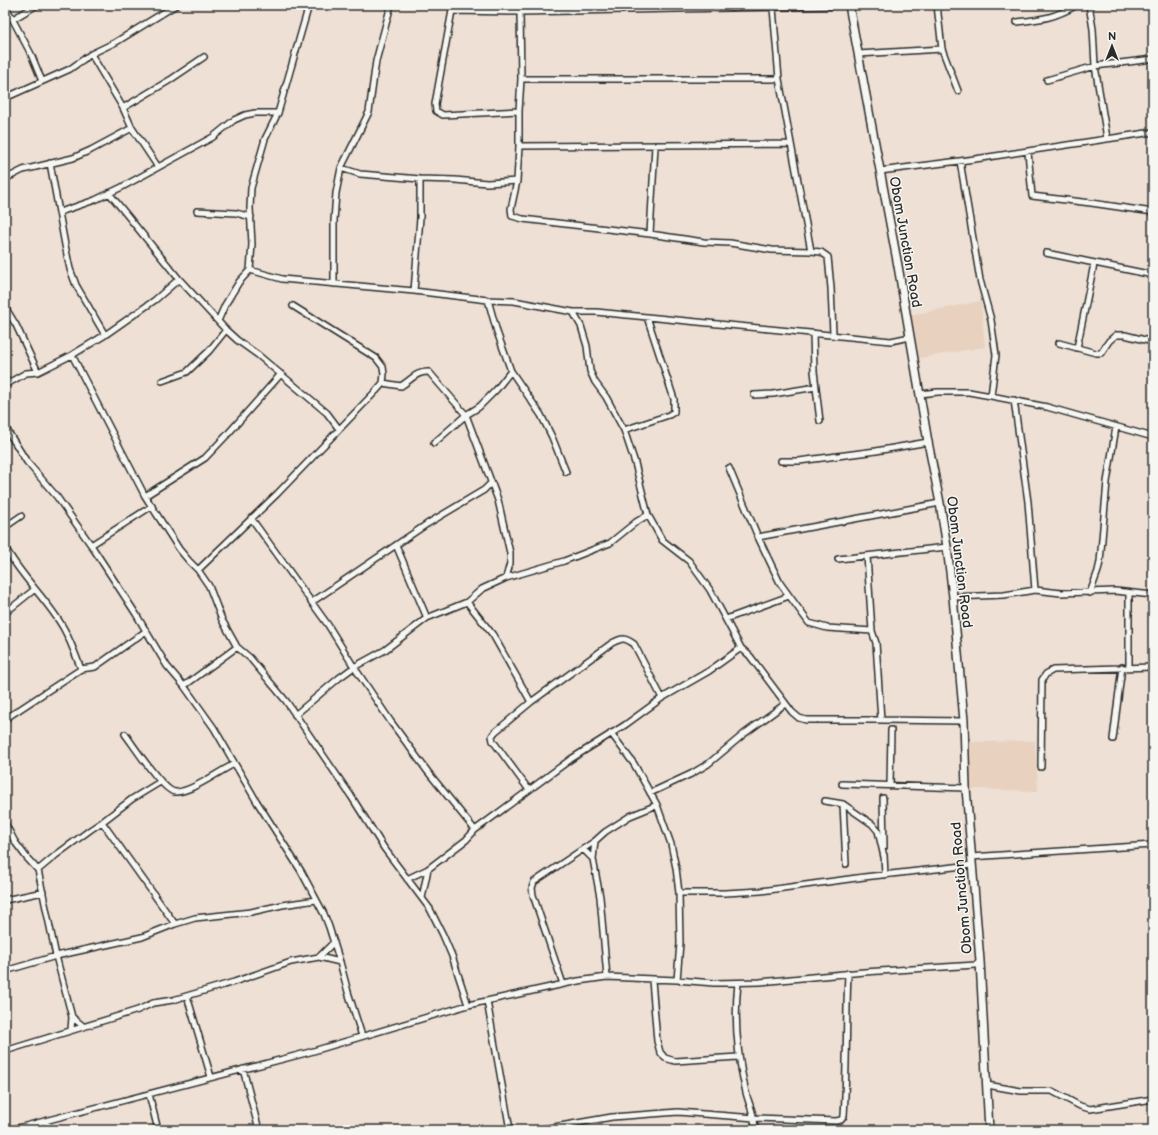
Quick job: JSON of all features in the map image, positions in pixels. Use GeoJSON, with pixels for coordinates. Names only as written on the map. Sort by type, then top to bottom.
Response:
{"type":"FeatureCollection","features":[{"type":"Feature","properties":{"kind":"main road","name":"Obom Junction Road"},"geometry":{"type":"LineString","coordinates":[[849,5],[947,547],[964,721],[966,788],[980,961],[989,1130]]}},
{"type":"Feature","properties":{"kind":"street"},"geometry":{"type":"LineString","coordinates":[[5,5],[31,54],[42,82]]}},
{"type":"Feature","properties":{"kind":"street"},"geometry":{"type":"LineString","coordinates":[[13,19],[37,5]]}},
{"type":"Feature","properties":{"kind":"street"},"geometry":{"type":"LineString","coordinates":[[5,98],[70,69],[91,54],[116,42],[176,5]]}},
{"type":"Feature","properties":{"kind":"street"},"geometry":{"type":"LineString","coordinates":[[218,321],[225,305],[239,282],[250,270],[252,251],[250,208],[251,188],[265,139],[278,113],[309,5]]}},
{"type":"Feature","properties":{"kind":"street"},"geometry":{"type":"LineString","coordinates":[[334,284],[334,222],[336,192],[341,168],[369,112],[376,61],[391,5]]}},
{"type":"Feature","properties":{"kind":"street"},"geometry":{"type":"LineString","coordinates":[[519,111],[443,115],[436,110],[434,104],[452,8],[520,12],[773,8],[838,5]]}},
{"type":"Feature","properties":{"kind":"street"},"geometry":{"type":"LineString","coordinates":[[937,5],[942,49],[958,91]]}},
{"type":"Feature","properties":{"kind":"street"},"geometry":{"type":"LineString","coordinates":[[1017,22],[1047,18],[1061,14],[1077,5]]}},
{"type":"Feature","properties":{"kind":"street"},"geometry":{"type":"LineString","coordinates":[[1089,5],[1093,29],[1095,66],[1107,138]]}},
{"type":"Feature","properties":{"kind":"street"},"geometry":{"type":"LineString","coordinates":[[773,8],[779,79],[811,251]]}},
{"type":"Feature","properties":{"kind":"street"},"geometry":{"type":"LineString","coordinates":[[520,12],[520,146],[517,181],[511,209],[512,216],[523,219],[704,242],[730,243],[772,250],[821,252],[828,257],[833,334]]}},
{"type":"Feature","properties":{"kind":"street"},"geometry":{"type":"LineString","coordinates":[[858,54],[942,49]]}},
{"type":"Feature","properties":{"kind":"street"},"geometry":{"type":"LineString","coordinates":[[91,54],[123,108],[132,128],[158,167]]}},
{"type":"Feature","properties":{"kind":"street"},"geometry":{"type":"LineString","coordinates":[[123,108],[170,80],[204,57]]}},
{"type":"Feature","properties":{"kind":"street"},"geometry":{"type":"LineString","coordinates":[[1047,80],[1095,66],[1153,59]]}},
{"type":"Feature","properties":{"kind":"street"},"geometry":{"type":"LineString","coordinates":[[521,80],[779,79]]}},
{"type":"Feature","properties":{"kind":"street"},"geometry":{"type":"LineString","coordinates":[[60,212],[109,194],[213,137],[234,120],[245,115],[254,112],[278,113]]}},
{"type":"Feature","properties":{"kind":"street"},"geometry":{"type":"LineString","coordinates":[[5,179],[23,170],[50,162],[73,158],[132,128]]}},
{"type":"Feature","properties":{"kind":"street"},"geometry":{"type":"LineString","coordinates":[[880,172],[1028,152],[1107,138],[1153,132]]}},
{"type":"Feature","properties":{"kind":"street"},"geometry":{"type":"LineString","coordinates":[[520,146],[791,144]]}},
{"type":"Feature","properties":{"kind":"street"},"geometry":{"type":"LineString","coordinates":[[650,234],[655,146]]}},
{"type":"Feature","properties":{"kind":"street"},"geometry":{"type":"LineString","coordinates":[[1028,152],[1032,196],[1091,202],[1153,212]]}},
{"type":"Feature","properties":{"kind":"street"},"geometry":{"type":"LineString","coordinates":[[960,161],[980,280],[991,320],[996,355],[991,396]]}},
{"type":"Feature","properties":{"kind":"street"},"geometry":{"type":"LineString","coordinates":[[50,162],[60,212],[64,244],[70,269],[76,286],[105,335]]}},
{"type":"Feature","properties":{"kind":"street"},"geometry":{"type":"LineString","coordinates":[[341,168],[360,174],[420,179],[487,183],[517,181]]}},
{"type":"Feature","properties":{"kind":"street"},"geometry":{"type":"LineString","coordinates":[[414,291],[420,218],[420,179]]}},
{"type":"Feature","properties":{"kind":"street"},"geometry":{"type":"LineString","coordinates":[[109,194],[179,279],[226,330],[327,413],[339,429]]}},
{"type":"Feature","properties":{"kind":"street"},"geometry":{"type":"LineString","coordinates":[[197,212],[236,213],[251,217]]}},
{"type":"Feature","properties":{"kind":"street"},"geometry":{"type":"LineString","coordinates":[[1046,254],[1153,275]]}},
{"type":"Feature","properties":{"kind":"street"},"geometry":{"type":"LineString","coordinates":[[1077,348],[1094,264]]}},
{"type":"Feature","properties":{"kind":"street"},"geometry":{"type":"LineString","coordinates":[[250,270],[282,279],[414,291],[488,300],[514,301],[573,312],[596,312],[833,334],[891,341],[910,337]]}},
{"type":"Feature","properties":{"kind":"street"},"geometry":{"type":"LineString","coordinates":[[5,385],[26,373],[38,372],[72,355],[105,335],[155,300],[179,279]]}},
{"type":"Feature","properties":{"kind":"street"},"geometry":{"type":"LineString","coordinates":[[488,300],[497,332],[511,371],[541,415],[552,437],[566,472]]}},
{"type":"Feature","properties":{"kind":"street"},"geometry":{"type":"LineString","coordinates":[[198,570],[277,494],[383,383],[383,366],[376,358],[294,306]]}},
{"type":"Feature","properties":{"kind":"street"},"geometry":{"type":"LineString","coordinates":[[5,307],[16,325],[38,372]]}},
{"type":"Feature","properties":{"kind":"street"},"geometry":{"type":"LineString","coordinates":[[573,312],[581,326],[585,339],[590,371],[624,430],[635,463],[648,515],[662,540],[689,560],[710,590],[741,648],[750,656],[792,712],[799,718],[806,720],[964,721]]}},
{"type":"Feature","properties":{"kind":"street"},"geometry":{"type":"LineString","coordinates":[[624,430],[674,412],[674,399],[647,317]]}},
{"type":"Feature","properties":{"kind":"street"},"geometry":{"type":"LineString","coordinates":[[162,381],[187,372],[209,351],[226,330]]}},
{"type":"Feature","properties":{"kind":"street"},"geometry":{"type":"LineString","coordinates":[[813,333],[814,371],[820,421]]}},
{"type":"Feature","properties":{"kind":"street"},"geometry":{"type":"LineString","coordinates":[[1059,343],[1096,354],[1101,353],[1109,341],[1116,335],[1125,335],[1153,342]]}},
{"type":"Feature","properties":{"kind":"street"},"geometry":{"type":"LineString","coordinates":[[72,355],[145,496],[179,549],[198,570],[209,586],[222,620],[237,647],[250,658],[286,701],[348,791],[384,848],[422,898],[436,920],[444,935],[468,1005]]}},
{"type":"Feature","properties":{"kind":"street"},"geometry":{"type":"LineString","coordinates":[[434,443],[466,415],[479,407],[496,390],[511,371]]}},
{"type":"Feature","properties":{"kind":"street"},"geometry":{"type":"LineString","coordinates":[[383,383],[401,386],[417,374],[429,372],[466,415],[498,500],[510,553],[510,562],[506,578]]}},
{"type":"Feature","properties":{"kind":"street"},"geometry":{"type":"LineString","coordinates":[[145,496],[205,458],[280,374]]}},
{"type":"Feature","properties":{"kind":"street"},"geometry":{"type":"LineString","coordinates":[[754,396],[816,387]]}},
{"type":"Feature","properties":{"kind":"street"},"geometry":{"type":"LineString","coordinates":[[920,394],[938,392],[969,392],[1014,400],[1153,437]]}},
{"type":"Feature","properties":{"kind":"street"},"geometry":{"type":"LineString","coordinates":[[1014,400],[1028,502],[1034,590]]}},
{"type":"Feature","properties":{"kind":"street"},"geometry":{"type":"LineString","coordinates":[[5,427],[28,462],[57,496],[136,614],[167,666],[184,686],[214,728],[234,764],[301,871],[324,914],[334,942],[362,1036]]}},
{"type":"Feature","properties":{"kind":"street"},"geometry":{"type":"LineString","coordinates":[[1090,593],[1100,562],[1107,482],[1116,427]]}},
{"type":"Feature","properties":{"kind":"street"},"geometry":{"type":"LineString","coordinates":[[782,461],[811,460],[928,442]]}},
{"type":"Feature","properties":{"kind":"street"},"geometry":{"type":"LineString","coordinates":[[729,468],[758,537],[780,583],[809,623],[827,628],[872,631]]}},
{"type":"Feature","properties":{"kind":"street"},"geometry":{"type":"LineString","coordinates":[[312,602],[427,524],[484,490],[491,483]]}},
{"type":"Feature","properties":{"kind":"street"},"geometry":{"type":"LineString","coordinates":[[758,537],[940,503]]}},
{"type":"Feature","properties":{"kind":"street"},"geometry":{"type":"LineString","coordinates":[[91,545],[152,506]]}},
{"type":"Feature","properties":{"kind":"street"},"geometry":{"type":"LineString","coordinates":[[295,716],[339,678],[354,667],[385,650],[427,618],[468,602],[482,589],[506,578],[564,561],[610,543],[636,522],[648,515]]}},
{"type":"Feature","properties":{"kind":"street"},"geometry":{"type":"LineString","coordinates":[[5,527],[21,516]]}},
{"type":"Feature","properties":{"kind":"street"},"geometry":{"type":"LineString","coordinates":[[251,518],[312,602],[391,722],[428,772],[475,830]]}},
{"type":"Feature","properties":{"kind":"street"},"geometry":{"type":"LineString","coordinates":[[396,545],[427,618]]}},
{"type":"Feature","properties":{"kind":"street"},"geometry":{"type":"LineString","coordinates":[[5,547],[18,569],[35,589],[64,629],[81,669]]}},
{"type":"Feature","properties":{"kind":"street"},"geometry":{"type":"LineString","coordinates":[[838,559],[947,547]]}},
{"type":"Feature","properties":{"kind":"street"},"geometry":{"type":"LineString","coordinates":[[867,556],[872,631],[876,644],[881,720]]}},
{"type":"Feature","properties":{"kind":"street"},"geometry":{"type":"LineString","coordinates":[[5,613],[35,589]]}},
{"type":"Feature","properties":{"kind":"street"},"geometry":{"type":"LineString","coordinates":[[953,597],[1004,595],[1034,590],[1061,593],[1115,591],[1153,595]]}},
{"type":"Feature","properties":{"kind":"street"},"geometry":{"type":"LineString","coordinates":[[1129,593],[1129,667]]}},
{"type":"Feature","properties":{"kind":"street"},"geometry":{"type":"LineString","coordinates":[[726,619],[789,596]]}},
{"type":"Feature","properties":{"kind":"street"},"geometry":{"type":"LineString","coordinates":[[468,602],[493,635],[531,702]]}},
{"type":"Feature","properties":{"kind":"street"},"geometry":{"type":"LineString","coordinates":[[5,719],[81,669],[95,667],[146,631]]}},
{"type":"Feature","properties":{"kind":"street"},"geometry":{"type":"LineString","coordinates":[[529,790],[493,741],[492,736],[494,732],[531,702],[612,643],[622,639],[628,640],[634,644],[662,698]]}},
{"type":"Feature","properties":{"kind":"street"},"geometry":{"type":"LineString","coordinates":[[184,686],[237,647]]}},
{"type":"Feature","properties":{"kind":"street"},"geometry":{"type":"LineString","coordinates":[[407,879],[428,869],[466,840],[475,830],[571,759],[662,698],[709,670],[741,648]]}},
{"type":"Feature","properties":{"kind":"street"},"geometry":{"type":"LineString","coordinates":[[1113,739],[1122,667]]}},
{"type":"Feature","properties":{"kind":"street"},"geometry":{"type":"LineString","coordinates":[[1041,767],[1042,680],[1046,674],[1053,670],[1153,667]]}},
{"type":"Feature","properties":{"kind":"street"},"geometry":{"type":"LineString","coordinates":[[650,794],[708,764],[744,734],[785,704]]}},
{"type":"Feature","properties":{"kind":"street"},"geometry":{"type":"LineString","coordinates":[[890,786],[891,730]]}},
{"type":"Feature","properties":{"kind":"street"},"geometry":{"type":"LineString","coordinates":[[611,733],[634,764],[657,805],[671,844],[679,893],[680,943],[677,980]]}},
{"type":"Feature","properties":{"kind":"street"},"geometry":{"type":"LineString","coordinates":[[125,734],[160,782],[168,790],[176,792],[184,791],[194,787],[234,764]]}},
{"type":"Feature","properties":{"kind":"street"},"geometry":{"type":"LineString","coordinates":[[38,870],[132,799],[160,782]]}},
{"type":"Feature","properties":{"kind":"street"},"geometry":{"type":"LineString","coordinates":[[842,784],[966,788]]}},
{"type":"Feature","properties":{"kind":"street"},"geometry":{"type":"LineString","coordinates":[[883,798],[884,875]]}},
{"type":"Feature","properties":{"kind":"street"},"geometry":{"type":"LineString","coordinates":[[825,801],[843,804],[875,827],[878,831],[884,857]]}},
{"type":"Feature","properties":{"kind":"street"},"geometry":{"type":"LineString","coordinates":[[843,804],[846,864]]}},
{"type":"Feature","properties":{"kind":"street"},"geometry":{"type":"LineString","coordinates":[[563,984],[540,920],[533,895],[532,888],[534,882],[630,816],[657,805]]}},
{"type":"Feature","properties":{"kind":"street"},"geometry":{"type":"LineString","coordinates":[[5,822],[15,842],[38,870],[56,956],[72,1017],[71,1030]]}},
{"type":"Feature","properties":{"kind":"street"},"geometry":{"type":"LineString","coordinates":[[102,822],[175,924]]}},
{"type":"Feature","properties":{"kind":"street"},"geometry":{"type":"LineString","coordinates":[[594,841],[593,859],[600,897],[606,977]]}},
{"type":"Feature","properties":{"kind":"street"},"geometry":{"type":"LineString","coordinates":[[971,857],[1142,844],[1153,845]]}},
{"type":"Feature","properties":{"kind":"street"},"geometry":{"type":"LineString","coordinates":[[583,849],[593,859]]}},
{"type":"Feature","properties":{"kind":"street"},"geometry":{"type":"LineString","coordinates":[[679,893],[761,891],[884,875],[972,866]]}},
{"type":"Feature","properties":{"kind":"street"},"geometry":{"type":"LineString","coordinates":[[422,898],[428,869]]}},
{"type":"Feature","properties":{"kind":"street"},"geometry":{"type":"LineString","coordinates":[[5,900],[43,892]]}},
{"type":"Feature","properties":{"kind":"street"},"geometry":{"type":"LineString","coordinates":[[5,971],[56,956],[142,937],[195,918],[251,912],[282,905],[316,900]]}},
{"type":"Feature","properties":{"kind":"street"},"geometry":{"type":"LineString","coordinates":[[319,958],[334,942]]}},
{"type":"Feature","properties":{"kind":"street"},"geometry":{"type":"LineString","coordinates":[[5,1051],[138,1010],[153,1003],[187,996],[252,977],[291,962],[319,958],[340,962]]}},
{"type":"Feature","properties":{"kind":"street"},"geometry":{"type":"LineString","coordinates":[[10,1130],[243,1069],[468,1005],[563,984],[606,977],[677,980],[698,983],[738,983],[800,979],[848,973],[976,965],[980,961]]}},
{"type":"Feature","properties":{"kind":"street"},"geometry":{"type":"LineString","coordinates":[[537,1130],[612,1117],[678,1112],[755,1118],[841,1120],[844,1116],[846,1086],[848,973]]}},
{"type":"Feature","properties":{"kind":"street"},"geometry":{"type":"LineString","coordinates":[[652,980],[657,1041],[660,1052],[665,1058],[675,1061],[738,1057]]}},
{"type":"Feature","properties":{"kind":"street"},"geometry":{"type":"LineString","coordinates":[[738,983],[736,1001],[738,1057],[745,1090],[755,1118],[755,1130]]}},
{"type":"Feature","properties":{"kind":"street"},"geometry":{"type":"LineString","coordinates":[[187,996],[211,1077]]}},
{"type":"Feature","properties":{"kind":"street"},"geometry":{"type":"LineString","coordinates":[[487,1001],[510,1130]]}},
{"type":"Feature","properties":{"kind":"street"},"geometry":{"type":"LineString","coordinates":[[72,1017],[83,1026]]}},
{"type":"Feature","properties":{"kind":"street"},"geometry":{"type":"LineString","coordinates":[[243,1069],[260,1130]]}},
{"type":"Feature","properties":{"kind":"street"},"geometry":{"type":"LineString","coordinates":[[987,1085],[1021,1091],[1052,1091],[1080,1106],[1090,1109],[1153,1099]]}},
{"type":"Feature","properties":{"kind":"street"},"geometry":{"type":"LineString","coordinates":[[149,1094],[158,1130]]}},
{"type":"Feature","properties":{"kind":"street"},"geometry":{"type":"LineString","coordinates":[[47,1120],[50,1130]]}},
{"type":"Feature","properties":{"kind":"shaded area"},"geometry":{"type":"Polygon","coordinates":[[[981,301],[985,347],[919,358],[911,315],[981,301]]]}},
{"type":"Feature","properties":{"kind":"shaded area"},"geometry":{"type":"Polygon","coordinates":[[[1035,741],[1038,791],[969,789],[968,742],[1035,741]]]}}]}
